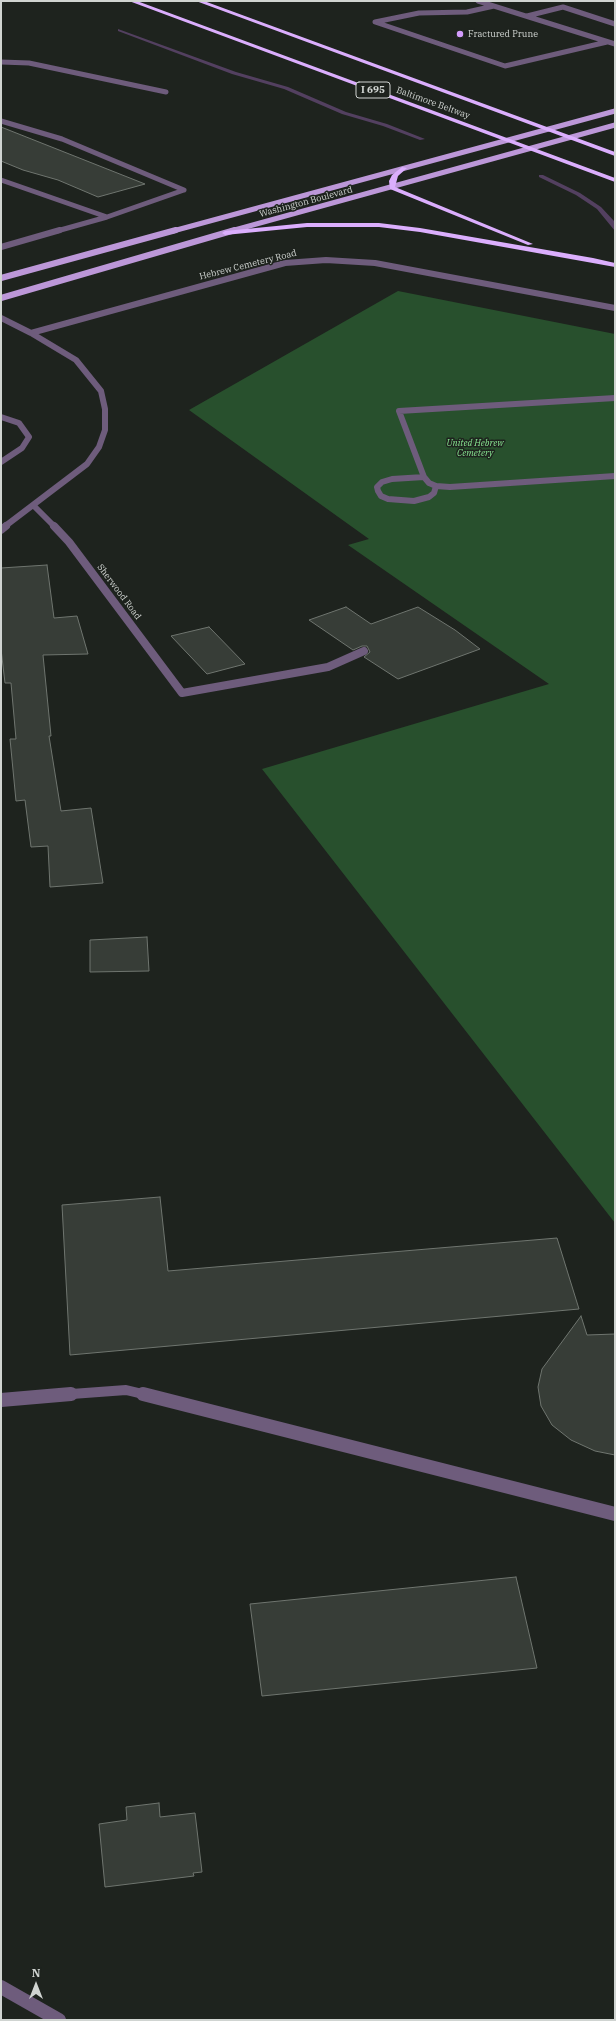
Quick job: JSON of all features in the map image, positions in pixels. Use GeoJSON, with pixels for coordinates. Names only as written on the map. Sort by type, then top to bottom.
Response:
{"type":"FeatureCollection","features":[{"type":"Feature","properties":{"kind":"highway","name":"Baltimore Beltway"},"geometry":{"type":"LineString","coordinates":[[132,1],[615,180]]}},
{"type":"Feature","properties":{"kind":"highway","name":"Baltimore Beltway"},"geometry":{"type":"LineString","coordinates":[[198,1],[615,154]]}},
{"type":"Feature","properties":{"kind":"highway"},"geometry":{"type":"LineString","coordinates":[[568,137],[615,149]]}},
{"type":"Feature","properties":{"kind":"highway"},"geometry":{"type":"LineString","coordinates":[[404,168],[392,181],[392,188],[500,233],[541,248],[600,262]]}},
{"type":"Feature","properties":{"kind":"highway"},"geometry":{"type":"LineString","coordinates":[[225,233],[307,225],[379,225],[420,230],[615,265]]}},
{"type":"Feature","properties":{"kind":"main road","name":"Washington Boulevard"},"geometry":{"type":"LineString","coordinates":[[1,278],[615,111]]}},
{"type":"Feature","properties":{"kind":"main road","name":"Washington Boulevard"},"geometry":{"type":"LineString","coordinates":[[1,298],[225,233],[392,188],[615,125]]}},
{"type":"Feature","properties":{"kind":"street"},"geometry":{"type":"LineString","coordinates":[[478,1],[615,44]]}},
{"type":"Feature","properties":{"kind":"street"},"geometry":{"type":"LineString","coordinates":[[494,6],[467,12],[419,13],[374,22],[505,66],[607,42]]}},
{"type":"Feature","properties":{"kind":"street"},"geometry":{"type":"LineString","coordinates":[[525,16],[563,7],[615,24]]}},
{"type":"Feature","properties":{"kind":"street"},"geometry":{"type":"LineString","coordinates":[[1,62],[29,63],[166,92]]}},
{"type":"Feature","properties":{"kind":"street"},"geometry":{"type":"LineString","coordinates":[[1,121],[62,139],[184,190],[107,217],[1,247]]}},
{"type":"Feature","properties":{"kind":"street"},"geometry":{"type":"LineString","coordinates":[[1,180],[107,217]]}},
{"type":"Feature","properties":{"kind":"street","name":"Hebrew Cemetery Road"},"geometry":{"type":"LineString","coordinates":[[31,333],[279,265],[326,260],[375,263],[615,308]]}},
{"type":"Feature","properties":{"kind":"street"},"geometry":{"type":"LineString","coordinates":[[1,318],[31,333],[76,360],[100,391],[106,409],[105,430],[98,447],[87,464],[34,506],[2,527]]}},
{"type":"Feature","properties":{"kind":"street"},"geometry":{"type":"LineString","coordinates":[[615,398],[399,411],[424,477],[429,483],[436,486],[450,487],[615,476]]}},
{"type":"Feature","properties":{"kind":"street"},"geometry":{"type":"LineString","coordinates":[[1,417],[19,423],[29,437],[22,448],[1,462]]}},
{"type":"Feature","properties":{"kind":"street"},"geometry":{"type":"LineString","coordinates":[[424,477],[392,479],[382,482],[378,487],[378,491],[381,496],[388,499],[414,502],[429,497],[434,493],[436,486]]}},
{"type":"Feature","properties":{"kind":"street","name":"Sherwood Road"},"geometry":{"type":"LineString","coordinates":[[34,506],[69,542],[182,693],[328,667],[364,651]]}},
{"type":"Feature","properties":{"kind":"street"},"geometry":{"type":"LineString","coordinates":[[1,1400],[126,1390],[615,1514]]}},
{"type":"Feature","properties":{"kind":"street"},"geometry":{"type":"LineString","coordinates":[[1,1987],[59,2020]]}},
{"type":"Feature","properties":{"kind":"green space","name":"United Hebrew Cemetery"},"geometry":{"type":"Polygon","coordinates":[[[398,291],[615,334],[615,1223],[262,769],[549,684],[348,545],[369,539],[189,410],[398,291]]]}},
{"type":"Feature","properties":{"kind":"building"},"geometry":{"type":"Polygon","coordinates":[[[1,127],[145,184],[98,197],[58,180],[23,170],[1,161],[1,127]]]}},
{"type":"Feature","properties":{"kind":"building"},"geometry":{"type":"Polygon","coordinates":[[[47,565],[54,618],[77,616],[88,654],[43,655],[51,736],[49,736],[61,811],[91,808],[103,883],[50,887],[48,846],[31,847],[25,800],[16,801],[10,739],[16,739],[11,683],[5,683],[1,649],[1,568],[47,565]]]}},
{"type":"Feature","properties":{"kind":"building"},"geometry":{"type":"Polygon","coordinates":[[[346,607],[371,624],[418,607],[455,630],[480,649],[398,679],[364,657],[370,652],[367,646],[362,646],[353,650],[309,620],[346,607]]]}},
{"type":"Feature","properties":{"kind":"building"},"geometry":{"type":"Polygon","coordinates":[[[209,627],[245,664],[207,674],[171,636],[209,627]]]}},
{"type":"Feature","properties":{"kind":"building"},"geometry":{"type":"Polygon","coordinates":[[[147,937],[149,971],[90,972],[90,940],[147,937]]]}},
{"type":"Feature","properties":{"kind":"building"},"geometry":{"type":"Polygon","coordinates":[[[160,1197],[168,1271],[557,1238],[579,1309],[70,1355],[62,1205],[160,1197]]]}},
{"type":"Feature","properties":{"kind":"building"},"geometry":{"type":"Polygon","coordinates":[[[581,1316],[587,1335],[615,1334],[615,1455],[595,1451],[571,1440],[552,1425],[541,1406],[538,1387],[542,1369],[581,1316]]]}},
{"type":"Feature","properties":{"kind":"building"},"geometry":{"type":"Polygon","coordinates":[[[516,1577],[537,1668],[262,1696],[250,1604],[516,1577]]]}},
{"type":"Feature","properties":{"kind":"building"},"geometry":{"type":"Polygon","coordinates":[[[159,1803],[160,1817],[195,1813],[202,1872],[193,1873],[194,1876],[105,1887],[99,1824],[127,1820],[126,1807],[159,1803]]]}},
{"type":"Feature","properties":{"kind":"waterway"},"geometry":{"type":"LineString","coordinates":[[120,30],[234,73],[286,88],[344,113],[385,125],[422,139]]}},
{"type":"Feature","properties":{"kind":"waterway"},"geometry":{"type":"LineString","coordinates":[[541,176],[578,194],[599,208],[611,221],[615,229]]}},
{"type":"Feature","properties":{"kind":"place","name":"Fractured Prune"},"geometry":{"type":"Point","coordinates":[460,34]}}]}
